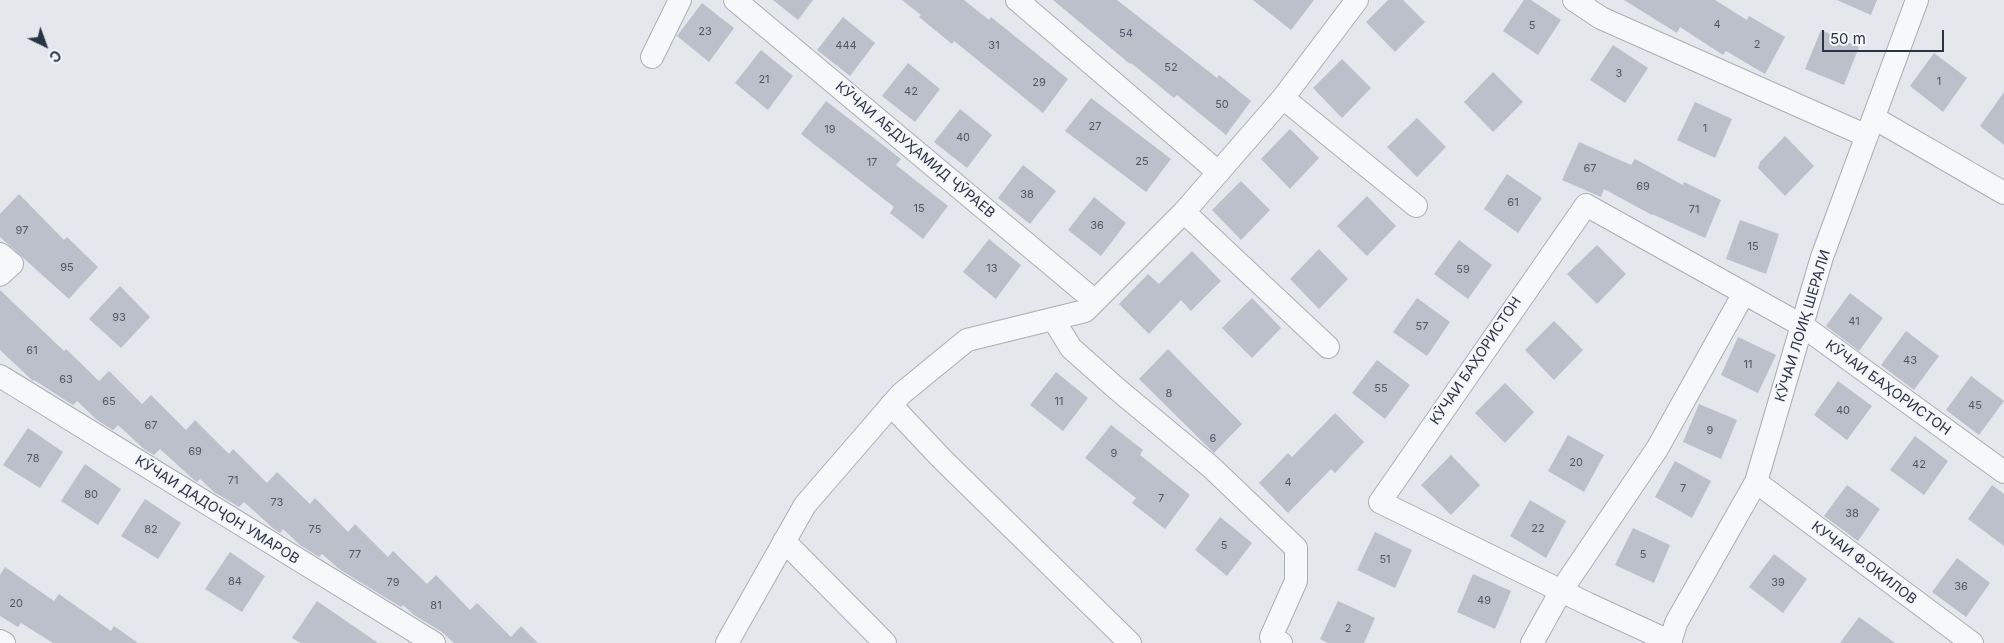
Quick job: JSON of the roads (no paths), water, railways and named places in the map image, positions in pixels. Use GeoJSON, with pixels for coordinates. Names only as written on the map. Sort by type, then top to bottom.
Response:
{"type":"FeatureCollection","features":[{"type":"Feature","properties":{"kind":"street"},"geometry":{"type":"LineString","coordinates":[[652,57],[680,0]]}},
{"type":"Feature","properties":{"kind":"street","name":"КӮЧАИ АБДУҲАМИД ҶӮРАЕВ"},"geometry":{"type":"LineString","coordinates":[[735,0],[1095,301]]}},
{"type":"Feature","properties":{"kind":"street"},"geometry":{"type":"LineString","coordinates":[[1017,0],[1218,172]]}},
{"type":"Feature","properties":{"kind":"street"},"geometry":{"type":"LineString","coordinates":[[727,643],[805,505],[901,394],[967,340],[1085,311],[1184,212],[1283,98],[1357,0]]}},
{"type":"Feature","properties":{"kind":"street"},"geometry":{"type":"LineString","coordinates":[[1574,0],[1601,18],[1871,127],[2004,193]]}},
{"type":"Feature","properties":{"kind":"street","name":"КӮЧАИ ЛОИҚ ШЕРАЛИ"},"geometry":{"type":"LineString","coordinates":[[1671,642],[1676,623],[1756,482],[1822,257],[1917,0]]}},
{"type":"Feature","properties":{"kind":"street"},"geometry":{"type":"LineString","coordinates":[[1283,98],[1416,206]]}},
{"type":"Feature","properties":{"kind":"street","name":"КӮЧАИ БАҲОРИСТОН"},"geometry":{"type":"LineString","coordinates":[[1671,642],[1561,591],[1380,502],[1586,205],[1803,326],[2004,472]]}},
{"type":"Feature","properties":{"kind":"street"},"geometry":{"type":"LineString","coordinates":[[1184,212],[1328,347]]}},
{"type":"Feature","properties":{"kind":"street"},"geometry":{"type":"LineString","coordinates":[[1532,643],[1561,591],[1657,448],[1744,294]]}},
{"type":"Feature","properties":{"kind":"street"},"geometry":{"type":"LineString","coordinates":[[1053,319],[1072,348],[1117,389],[1211,467],[1296,548],[1296,581],[1271,637],[1281,643]]}},
{"type":"Feature","properties":{"kind":"street","name":"КӮЧАИ ДАДОҶОН УМАРОВ"},"geometry":{"type":"LineString","coordinates":[[0,376],[434,643]]}},
{"type":"Feature","properties":{"kind":"street"},"geometry":{"type":"LineString","coordinates":[[891,405],[942,459],[1130,643]]}},
{"type":"Feature","properties":{"kind":"street","name":"КУЧАИ Ф.ОКИЛОВ"},"geometry":{"type":"LineString","coordinates":[[1756,482],[1972,643]]}},
{"type":"Feature","properties":{"kind":"street"},"geometry":{"type":"LineString","coordinates":[[784,542],[885,643]]}},
{"type":"Feature","properties":{"kind":"street"},"geometry":{"type":"LineString","coordinates":[[0,641],[4,643]]}}]}
